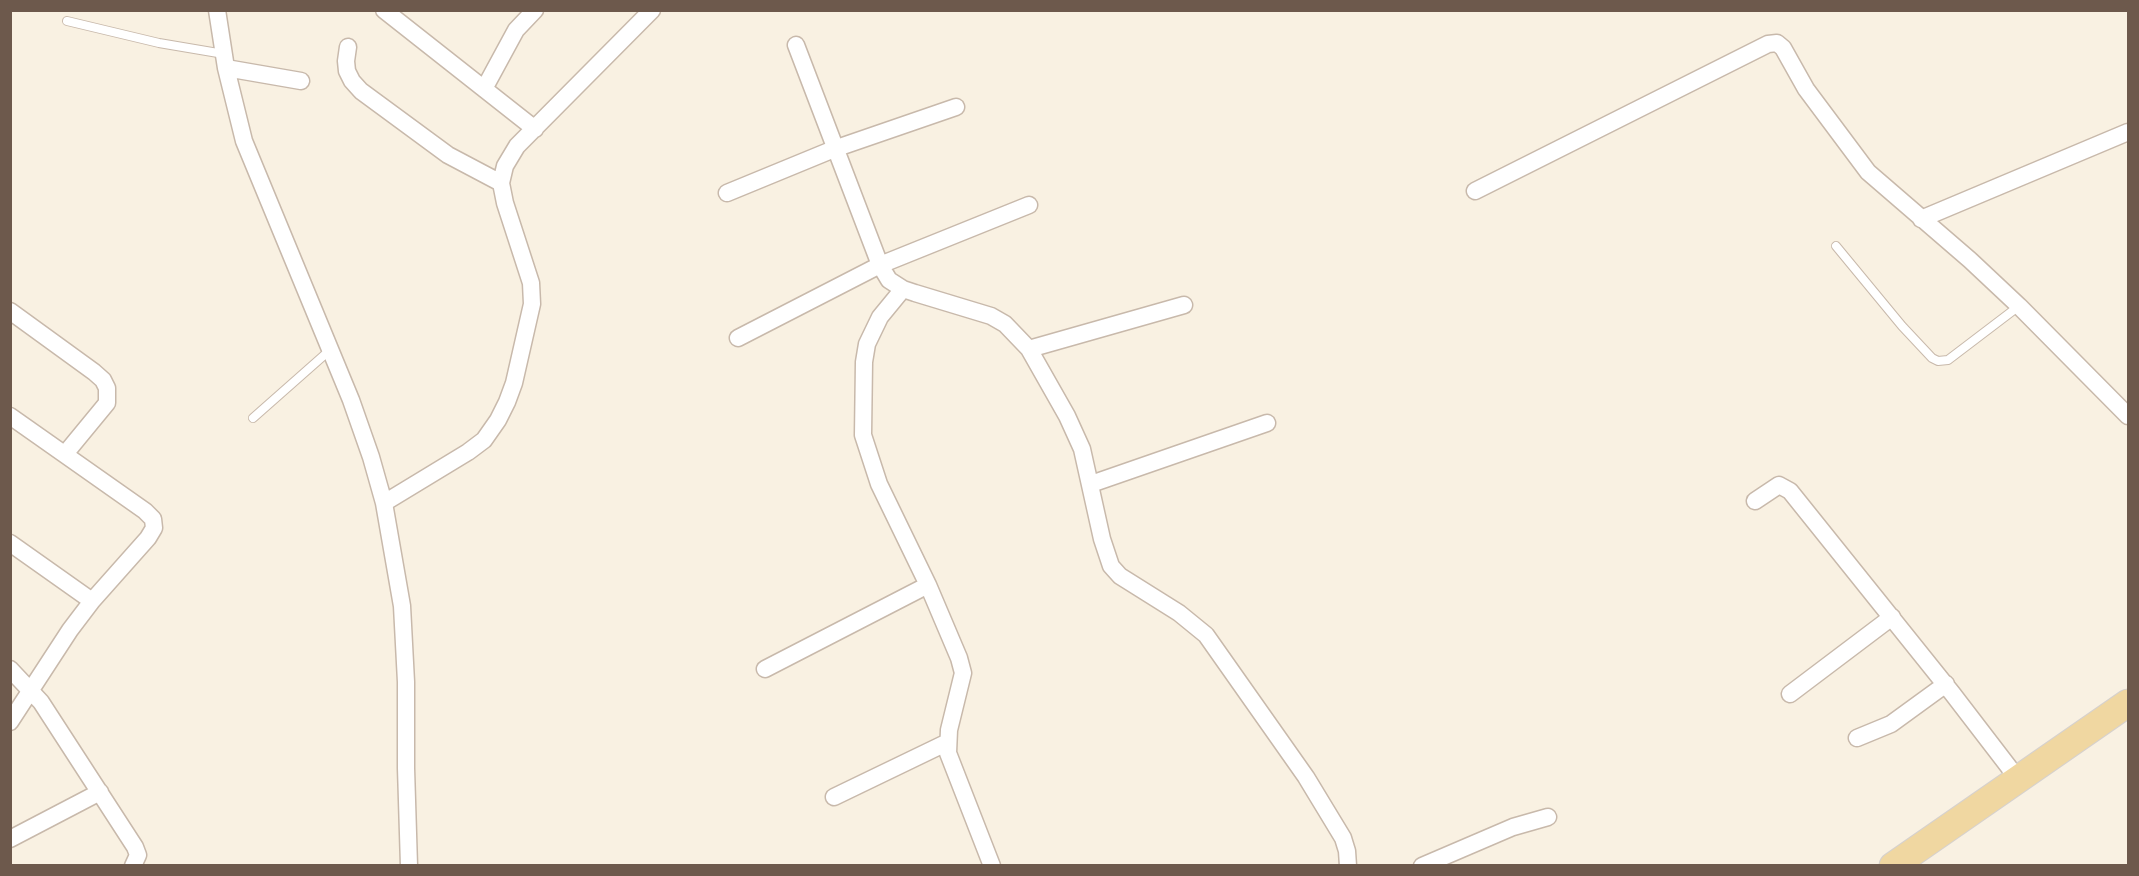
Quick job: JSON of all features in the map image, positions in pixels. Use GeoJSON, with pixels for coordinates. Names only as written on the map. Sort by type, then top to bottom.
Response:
{"type":"FeatureCollection","features":[{"type":"Feature","properties":{"kind":"main road"},"geometry":{"type":"LineString","coordinates":[[1893,866],[2128,703]]}},
{"type":"Feature","properties":{"kind":"street"},"geometry":{"type":"LineString","coordinates":[[217,10],[225,61],[244,141],[330,350],[371,457],[384,503],[402,606],[406,682],[409,866]]}},
{"type":"Feature","properties":{"kind":"street"},"geometry":{"type":"LineString","coordinates":[[384,10],[535,129]]}},
{"type":"Feature","properties":{"kind":"street"},"geometry":{"type":"LineString","coordinates":[[484,89],[516,30],[535,10]]}},
{"type":"Feature","properties":{"kind":"street"},"geometry":{"type":"LineString","coordinates":[[384,503],[484,440],[498,420],[507,402],[532,304],[531,283],[501,183],[505,166],[517,146],[652,10]]}},
{"type":"Feature","properties":{"kind":"street"},"geometry":{"type":"LineString","coordinates":[[1475,191],[1774,42],[1783,48],[1806,89],[1861,164],[2019,306],[2128,416]]}},
{"type":"Feature","properties":{"kind":"street"},"geometry":{"type":"LineString","coordinates":[[796,45],[834,149],[880,265],[889,280],[903,289],[991,316],[1005,324],[1029,350],[1076,434],[1087,465],[1102,539],[1111,566],[1120,576],[1179,613],[1206,635],[1306,777],[1343,838],[1348,866]]}},
{"type":"Feature","properties":{"kind":"street"},"geometry":{"type":"LineString","coordinates":[[348,46],[347,71],[361,91],[448,155],[501,183]]}},
{"type":"Feature","properties":{"kind":"street"},"geometry":{"type":"LineString","coordinates":[[225,61],[301,81]]}},
{"type":"Feature","properties":{"kind":"street"},"geometry":{"type":"LineString","coordinates":[[727,193],[834,149],[956,107]]}},
{"type":"Feature","properties":{"kind":"street"},"geometry":{"type":"LineString","coordinates":[[1921,219],[2128,132]]}},
{"type":"Feature","properties":{"kind":"street"},"geometry":{"type":"LineString","coordinates":[[738,338],[880,265],[1029,205]]}},
{"type":"Feature","properties":{"kind":"street"},"geometry":{"type":"LineString","coordinates":[[903,289],[880,317],[867,344],[864,362],[863,435],[879,484],[953,641],[963,673],[949,730],[948,753],[992,866]]}},
{"type":"Feature","properties":{"kind":"street"},"geometry":{"type":"LineString","coordinates":[[1029,350],[1184,305]]}},
{"type":"Feature","properties":{"kind":"street"},"geometry":{"type":"LineString","coordinates":[[10,311],[94,372],[103,380],[107,388],[107,403],[65,454]]}},
{"type":"Feature","properties":{"kind":"street"},"geometry":{"type":"LineString","coordinates":[[10,416],[153,519],[154,528],[69,630],[10,722]]}},
{"type":"Feature","properties":{"kind":"street"},"geometry":{"type":"LineString","coordinates":[[1090,484],[1267,423]]}},
{"type":"Feature","properties":{"kind":"street"},"geometry":{"type":"LineString","coordinates":[[1755,501],[1779,485],[1790,491],[1946,684],[2018,779]]}},
{"type":"Feature","properties":{"kind":"street"},"geometry":{"type":"LineString","coordinates":[[10,543],[92,601]]}},
{"type":"Feature","properties":{"kind":"street"},"geometry":{"type":"LineString","coordinates":[[765,669],[928,585]]}},
{"type":"Feature","properties":{"kind":"street"},"geometry":{"type":"LineString","coordinates":[[1791,694],[1892,617]]}},
{"type":"Feature","properties":{"kind":"street"},"geometry":{"type":"LineString","coordinates":[[10,669],[32,691],[58,727],[135,847],[138,855],[133,866]]}},
{"type":"Feature","properties":{"kind":"street"},"geometry":{"type":"LineString","coordinates":[[1857,738],[1891,724],[1946,684]]}},
{"type":"Feature","properties":{"kind":"street"},"geometry":{"type":"LineString","coordinates":[[834,797],[948,742]]}},
{"type":"Feature","properties":{"kind":"street"},"geometry":{"type":"LineString","coordinates":[[10,839],[100,792]]}},
{"type":"Feature","properties":{"kind":"street"},"geometry":{"type":"LineString","coordinates":[[1422,866],[1513,827],[1548,817]]}},
{"type":"Feature","properties":{"kind":"lane"},"geometry":{"type":"LineString","coordinates":[[67,21],[225,61]]}},
{"type":"Feature","properties":{"kind":"lane"},"geometry":{"type":"LineString","coordinates":[[1836,246],[1902,326],[1932,358],[1938,361],[1948,360],[2019,306]]}},
{"type":"Feature","properties":{"kind":"lane"},"geometry":{"type":"LineString","coordinates":[[253,418],[330,350]]}}]}
